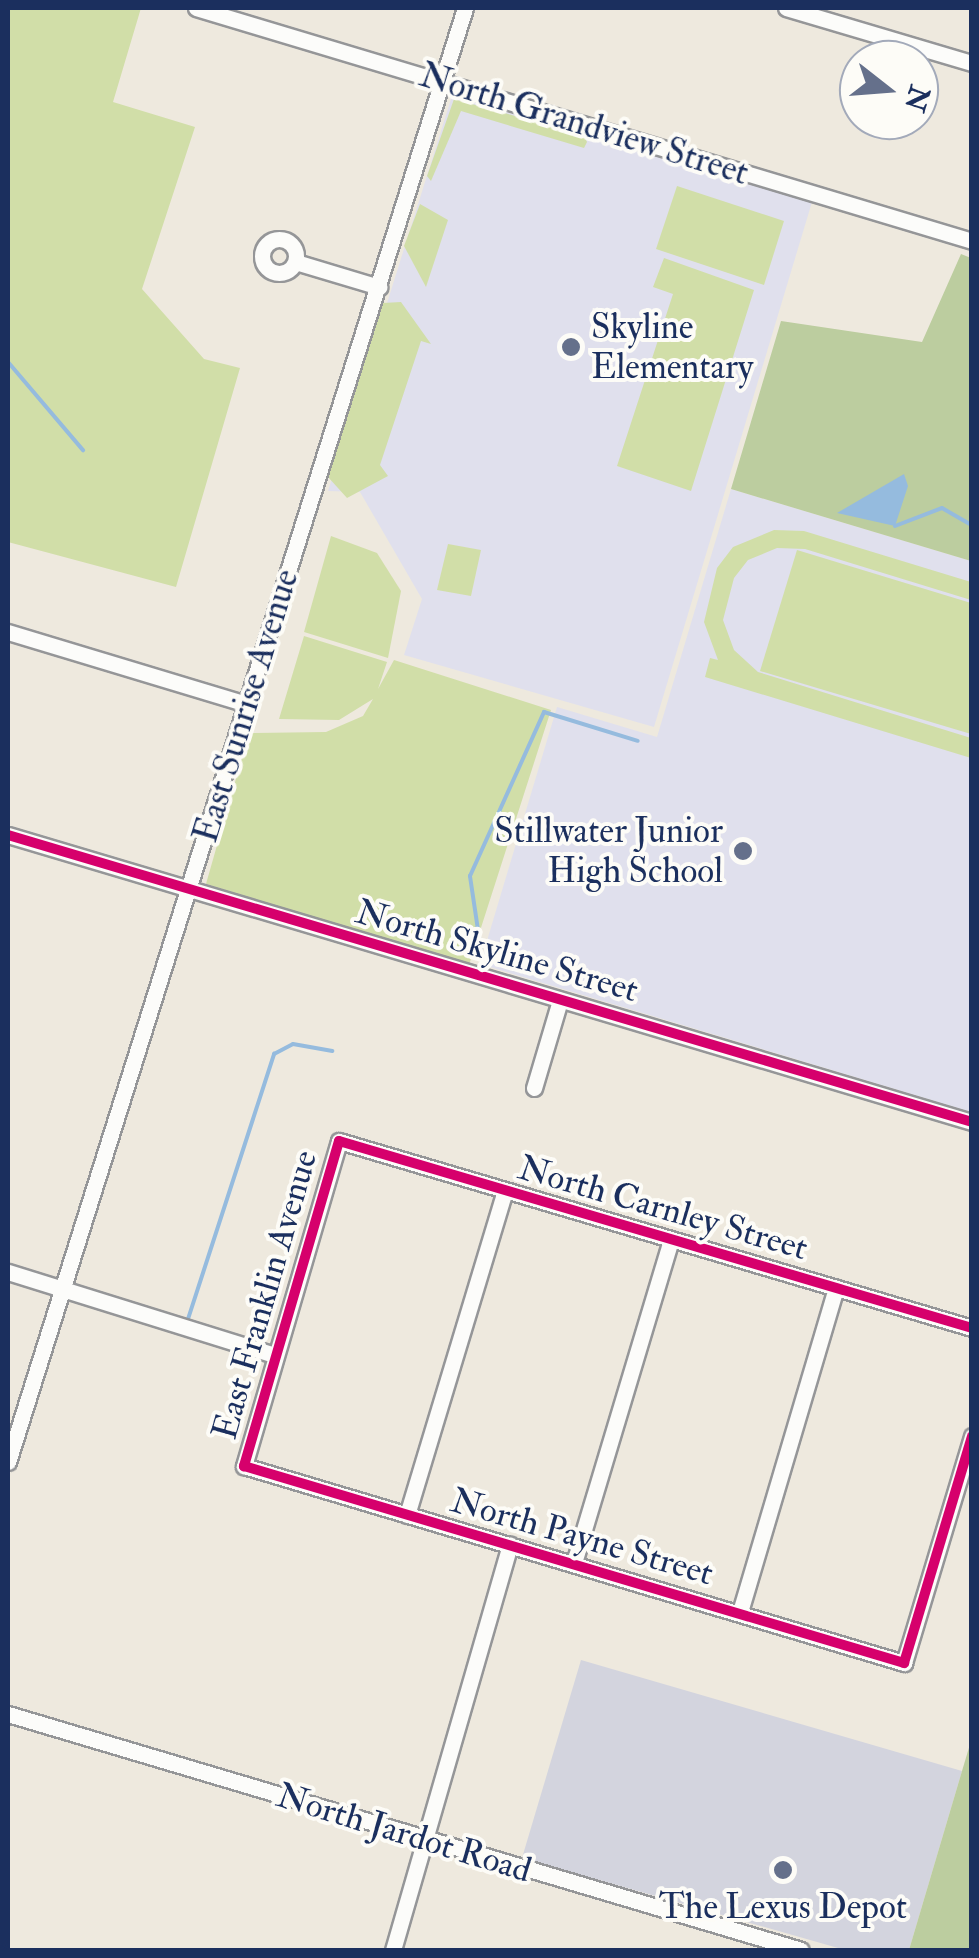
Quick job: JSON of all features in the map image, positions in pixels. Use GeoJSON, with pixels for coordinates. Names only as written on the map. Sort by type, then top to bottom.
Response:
{"type":"FeatureCollection","features":[{"type":"Feature","properties":{"kind":"street","name":"North Grandview Street"},"geometry":{"type":"LineString","coordinates":[[196,8],[972,242]]}},
{"type":"Feature","properties":{"kind":"street","name":"East Sunrise Avenue"},"geometry":{"type":"LineString","coordinates":[[8,1462],[466,8]]}},
{"type":"Feature","properties":{"kind":"street"},"geometry":{"type":"LineString","coordinates":[[786,8],[972,63]]}},
{"type":"Feature","properties":{"kind":"street"},"geometry":{"type":"LineString","coordinates":[[299,262],[378,287]]}},
{"type":"Feature","properties":{"kind":"street"},"geometry":{"type":"LineString","coordinates":[[8,632],[246,704]]}},
{"type":"Feature","properties":{"kind":"street","name":"North Skyline Street"},"geometry":{"type":"LineString","coordinates":[[8,835],[972,1122]]}},
{"type":"Feature","properties":{"kind":"street"},"geometry":{"type":"LineString","coordinates":[[534,1088],[560,1000]]}},
{"type":"Feature","properties":{"kind":"street","name":"North Carnley Street"},"geometry":{"type":"LineString","coordinates":[[339,1140],[972,1328]]}},
{"type":"Feature","properties":{"kind":"street","name":"East Franklin Avenue"},"geometry":{"type":"LineString","coordinates":[[244,1466],[339,1140]]}},
{"type":"Feature","properties":{"kind":"street"},"geometry":{"type":"LineString","coordinates":[[407,1515],[505,1190]]}},
{"type":"Feature","properties":{"kind":"street"},"geometry":{"type":"LineString","coordinates":[[574,1564],[670,1239]]}},
{"type":"Feature","properties":{"kind":"street"},"geometry":{"type":"LineString","coordinates":[[8,1272],[276,1355]]}},
{"type":"Feature","properties":{"kind":"street"},"geometry":{"type":"LineString","coordinates":[[740,1612],[836,1288]]}},
{"type":"Feature","properties":{"kind":"street","name":"North Payne Street"},"geometry":{"type":"LineString","coordinates":[[244,1466],[904,1663],[972,1436]]}},
{"type":"Feature","properties":{"kind":"street"},"geometry":{"type":"LineString","coordinates":[[393,1950],[510,1545]]}},
{"type":"Feature","properties":{"kind":"street","name":"North Jardot Road"},"geometry":{"type":"LineString","coordinates":[[8,1714],[801,1950]]}},
{"type":"Feature","properties":{"kind":"shaded area","name":"Skyline Elementary"},"geometry":{"type":"Polygon","coordinates":[[[452,96],[812,202],[654,727],[404,655],[422,599],[360,492],[328,491],[452,96]]]}},
{"type":"Feature","properties":{"kind":"shaded area","name":"Stillwater Junior High School"},"geometry":{"type":"Polygon","coordinates":[[[731,489],[971,561],[971,1112],[480,964],[557,707],[657,737],[731,489]]]}},
{"type":"Feature","properties":{"kind":"shaded area"},"geometry":{"type":"Polygon","coordinates":[[[581,1660],[962,1771],[909,1950],[845,1950],[522,1858],[581,1660]]]}},
{"type":"Feature","properties":{"kind":"green space"},"geometry":{"type":"Polygon","coordinates":[[[8,8],[141,8],[113,102],[195,127],[142,289],[204,359],[240,368],[176,587],[8,542],[8,8]]]}},
{"type":"Feature","properties":{"kind":"green space"},"geometry":{"type":"Polygon","coordinates":[[[454,99],[584,135],[587,142],[584,148],[461,111],[431,181],[427,176],[454,99]]]}},
{"type":"Feature","properties":{"kind":"green space"},"geometry":{"type":"Polygon","coordinates":[[[677,186],[784,221],[764,285],[656,249],[677,186]]]}},
{"type":"Feature","properties":{"kind":"green space"},"geometry":{"type":"Polygon","coordinates":[[[420,204],[448,220],[426,287],[404,246],[420,204]]]}},
{"type":"Feature","properties":{"kind":"green space"},"geometry":{"type":"Polygon","coordinates":[[[961,254],[971,258],[971,561],[731,489],[781,321],[922,342],[961,254]]]}},
{"type":"Feature","properties":{"kind":"green space"},"geometry":{"type":"Polygon","coordinates":[[[664,258],[754,290],[691,491],[617,466],[673,294],[653,287],[664,258]]]}},
{"type":"Feature","properties":{"kind":"green space"},"geometry":{"type":"Polygon","coordinates":[[[401,302],[431,344],[421,341],[380,465],[388,476],[347,498],[328,477],[383,303],[401,302]]]}},
{"type":"Feature","properties":{"kind":"green space"},"geometry":{"type":"Polygon","coordinates":[[[774,530],[804,531],[971,582],[971,600],[805,549],[777,548],[748,560],[734,578],[723,620],[734,650],[758,672],[971,738],[971,758],[705,677],[710,658],[718,660],[704,622],[717,568],[733,547],[774,530]]]}},
{"type":"Feature","properties":{"kind":"green space"},"geometry":{"type":"Polygon","coordinates":[[[331,536],[377,553],[401,591],[388,658],[304,632],[331,536]]]}},
{"type":"Feature","properties":{"kind":"green space"},"geometry":{"type":"Polygon","coordinates":[[[448,544],[481,550],[471,596],[437,590],[448,544]]]}},
{"type":"Feature","properties":{"kind":"green space"},"geometry":{"type":"Polygon","coordinates":[[[797,550],[971,603],[971,734],[760,671],[797,550]]]}},
{"type":"Feature","properties":{"kind":"green space"},"geometry":{"type":"Polygon","coordinates":[[[304,636],[387,662],[378,689],[394,660],[551,710],[469,965],[206,884],[249,733],[326,732],[363,716],[373,699],[339,720],[279,719],[304,636]]]}},
{"type":"Feature","properties":{"kind":"green space"},"geometry":{"type":"Polygon","coordinates":[[[971,1741],[971,1950],[909,1950],[962,1771],[971,1741]]]}},
{"type":"Feature","properties":{"kind":"water"},"geometry":{"type":"Polygon","coordinates":[[[904,474],[908,486],[895,526],[837,513],[904,474]]]}},
{"type":"Feature","properties":{"kind":"waterway"},"geometry":{"type":"LineString","coordinates":[[8,362],[83,450]]}},
{"type":"Feature","properties":{"kind":"waterway"},"geometry":{"type":"LineString","coordinates":[[895,526],[942,508],[972,525]]}},
{"type":"Feature","properties":{"kind":"waterway"},"geometry":{"type":"LineString","coordinates":[[481,950],[470,876],[544,712],[638,741]]}},
{"type":"Feature","properties":{"kind":"waterway"},"geometry":{"type":"LineString","coordinates":[[188,1319],[274,1054],[293,1044],[332,1051]]}},
{"type":"Feature","properties":{"kind":"cycle path"},"geometry":{"type":"LineString","coordinates":[[8,835],[972,1122]]}},
{"type":"Feature","properties":{"kind":"cycle path"},"geometry":{"type":"LineString","coordinates":[[972,1328],[339,1141],[244,1466],[904,1663],[972,1436]]}},
{"type":"Feature","properties":{"kind":"place","name":"Skyline Elementary"},"geometry":{"type":"Point","coordinates":[571,347]}},
{"type":"Feature","properties":{"kind":"place","name":"Stillwater Junior High School"},"geometry":{"type":"Point","coordinates":[743,851]}},
{"type":"Feature","properties":{"kind":"place","name":"The Lexus Depot"},"geometry":{"type":"Point","coordinates":[783,1870]}}]}
